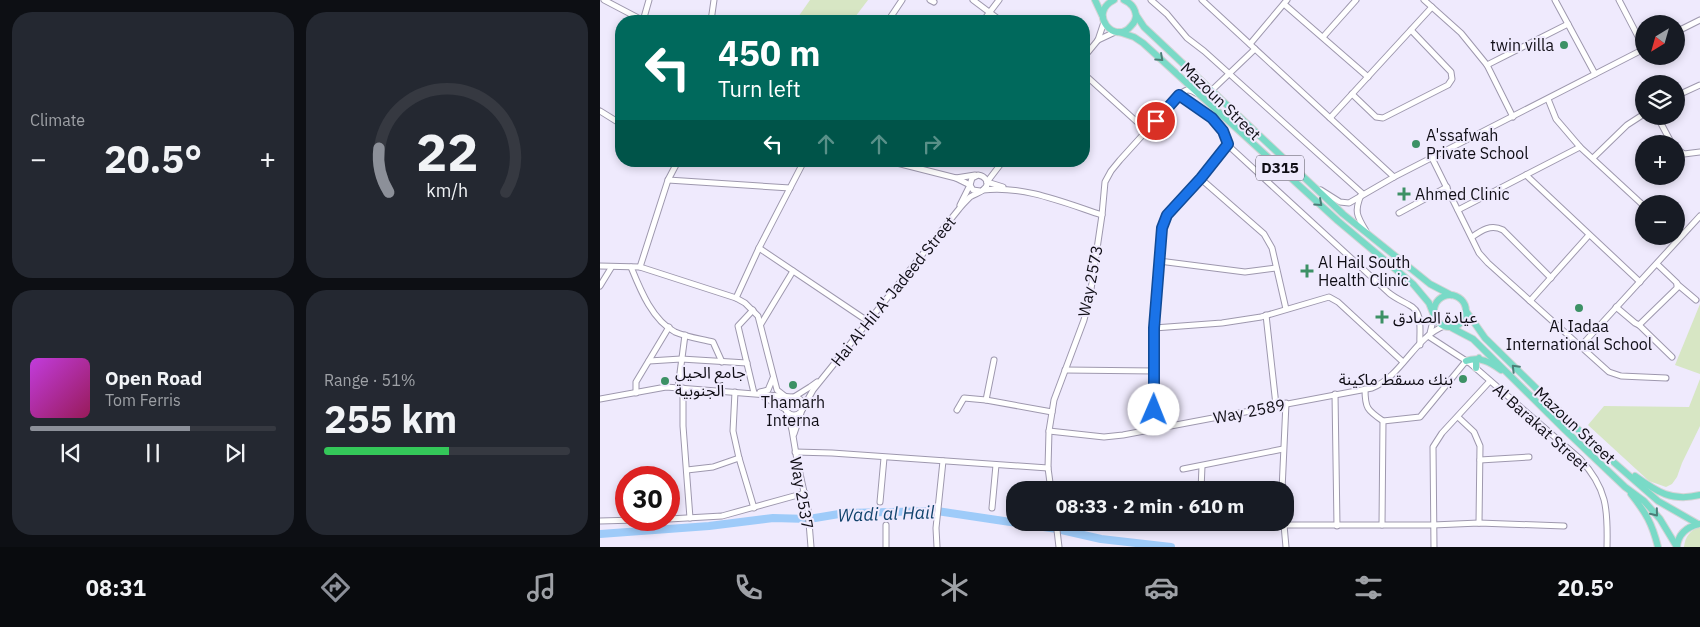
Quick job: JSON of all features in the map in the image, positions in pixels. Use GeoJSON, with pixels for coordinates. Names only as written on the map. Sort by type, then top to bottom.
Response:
{"type":"FeatureCollection","features":[{"type":"Feature","properties":{"kind":"main road","name":"D315"},"geometry":{"type":"LineString","coordinates":[[1095,0],[1106,27],[1117,32]]}},
{"type":"Feature","properties":{"kind":"main road"},"geometry":{"type":"LineString","coordinates":[[1103,19],[1106,6],[1114,0]]}},
{"type":"Feature","properties":{"kind":"main road","name":"D315"},"geometry":{"type":"LineString","coordinates":[[1124,0],[1132,6],[1136,15]]}},
{"type":"Feature","properties":{"kind":"main road"},"geometry":{"type":"LineString","coordinates":[[1117,32],[1129,29],[1136,15]]}},
{"type":"Feature","properties":{"kind":"main road","name":"Mazoun Street"},"geometry":{"type":"LineString","coordinates":[[1136,15],[1144,28],[1300,175],[1369,236],[1430,284],[1451,295]]}},
{"type":"Feature","properties":{"kind":"main road","name":"Mazoun Street"},"geometry":{"type":"LineString","coordinates":[[1117,32],[1134,37],[1143,43],[1338,221],[1413,284],[1429,303],[1434,315]]}},
{"type":"Feature","properties":{"kind":"main road","name":"D315"},"geometry":{"type":"LineString","coordinates":[[1451,295],[1460,298],[1466,311]]}},
{"type":"Feature","properties":{"kind":"main road"},"geometry":{"type":"LineString","coordinates":[[1434,315],[1436,302],[1445,296],[1451,295]]}},
{"type":"Feature","properties":{"kind":"main road"},"geometry":{"type":"LineString","coordinates":[[1444,326],[1452,328],[1461,324],[1466,311]]}},
{"type":"Feature","properties":{"kind":"main road","name":"Mazoun Street"},"geometry":{"type":"LineString","coordinates":[[1466,311],[1486,338],[1548,401],[1616,464],[1658,501],[1699,524]]}},
{"type":"Feature","properties":{"kind":"main road","name":"D315"},"geometry":{"type":"LineString","coordinates":[[1434,315],[1436,321],[1444,326]]}},
{"type":"Feature","properties":{"kind":"main road","name":"Mazoun Street"},"geometry":{"type":"LineString","coordinates":[[1452,328],[1463,332],[1473,339],[1626,487],[1654,510],[1678,547]]}},
{"type":"Feature","properties":{"kind":"main road"},"geometry":{"type":"LineString","coordinates":[[1476,368],[1476,361],[1479,358]]}},
{"type":"Feature","properties":{"kind":"main road"},"geometry":{"type":"LineString","coordinates":[[1466,361],[1479,358],[1496,366],[1522,388]]}},
{"type":"Feature","properties":{"kind":"main road"},"geometry":{"type":"LineString","coordinates":[[1616,464],[1662,494],[1681,497],[1700,495]]}},
{"type":"Feature","properties":{"kind":"main road"},"geometry":{"type":"LineString","coordinates":[[1626,487],[1652,524],[1658,547]]}},
{"type":"Feature","properties":{"kind":"main road"},"geometry":{"type":"LineString","coordinates":[[1678,547],[1680,536],[1685,530],[1699,524]]}},
{"type":"Feature","properties":{"kind":"street"},"geometry":{"type":"LineString","coordinates":[[606,0],[633,15]]}},
{"type":"Feature","properties":{"kind":"street"},"geometry":{"type":"LineString","coordinates":[[645,15],[649,0]]}},
{"type":"Feature","properties":{"kind":"street"},"geometry":{"type":"LineString","coordinates":[[712,15],[714,0]]}},
{"type":"Feature","properties":{"kind":"street"},"geometry":{"type":"LineString","coordinates":[[892,15],[902,0]]}},
{"type":"Feature","properties":{"kind":"street"},"geometry":{"type":"LineString","coordinates":[[973,0],[993,15]]}},
{"type":"Feature","properties":{"kind":"street"},"geometry":{"type":"LineString","coordinates":[[990,13],[999,0]]}},
{"type":"Feature","properties":{"kind":"street"},"geometry":{"type":"LineString","coordinates":[[1151,0],[1163,10],[1187,38],[1230,74],[1362,194]]}},
{"type":"Feature","properties":{"kind":"street"},"geometry":{"type":"LineString","coordinates":[[1322,37],[1356,0]]}},
{"type":"Feature","properties":{"kind":"street"},"geometry":{"type":"LineString","coordinates":[[1424,0],[1461,33],[1487,65],[1513,117]]}},
{"type":"Feature","properties":{"kind":"street"},"geometry":{"type":"LineString","coordinates":[[1555,0],[1595,74]]}},
{"type":"Feature","properties":{"kind":"street"},"geometry":{"type":"LineString","coordinates":[[1619,0],[1635,31]]}},
{"type":"Feature","properties":{"kind":"street"},"geometry":{"type":"LineString","coordinates":[[1205,1],[1394,177]]}},
{"type":"Feature","properties":{"kind":"street"},"geometry":{"type":"LineString","coordinates":[[1250,44],[1286,2],[1322,37],[1368,77]]}},
{"type":"Feature","properties":{"kind":"street"},"geometry":{"type":"LineString","coordinates":[[1330,118],[1432,7]]}},
{"type":"Feature","properties":{"kind":"street"},"geometry":{"type":"LineString","coordinates":[[1090,50],[1098,40],[1103,19]]}},
{"type":"Feature","properties":{"kind":"street"},"geometry":{"type":"LineString","coordinates":[[1685,28],[1700,21]]}},
{"type":"Feature","properties":{"kind":"street"},"geometry":{"type":"LineString","coordinates":[[1487,65],[1568,24]]}},
{"type":"Feature","properties":{"kind":"street"},"geometry":{"type":"LineString","coordinates":[[1352,94],[1376,117],[1383,118],[1448,85],[1452,79],[1451,72],[1411,30]]}},
{"type":"Feature","properties":{"kind":"street"},"geometry":{"type":"LineString","coordinates":[[1098,40],[1117,32]]}},
{"type":"Feature","properties":{"kind":"street"},"geometry":{"type":"LineString","coordinates":[[1211,91],[1255,49]]}},
{"type":"Feature","properties":{"kind":"street"},"geometry":{"type":"LineString","coordinates":[[1300,175],[1340,202],[1349,203],[1394,177],[1635,54]]}},
{"type":"Feature","properties":{"kind":"street"},"geometry":{"type":"LineString","coordinates":[[1177,74],[1183,82],[1179,95]]}},
{"type":"Feature","properties":{"kind":"street"},"geometry":{"type":"LineString","coordinates":[[1090,79],[1147,131]]}},
{"type":"Feature","properties":{"kind":"street"},"geometry":{"type":"LineString","coordinates":[[1685,92],[1700,85]]}},
{"type":"Feature","properties":{"kind":"street"},"geometry":{"type":"LineString","coordinates":[[1179,95],[1185,90],[1191,90],[1204,98]]}},
{"type":"Feature","properties":{"kind":"street"},"geometry":{"type":"LineString","coordinates":[[1179,95],[1212,118],[1223,131],[1228,144],[1388,293],[1416,310],[1420,322],[1420,345]]}},
{"type":"Feature","properties":{"kind":"street","name":"Way 2573"},"geometry":{"type":"LineString","coordinates":[[1050,481],[1048,468],[1049,431],[1054,400],[1084,320],[1090,296],[1105,182],[1111,171],[1179,95]]}},
{"type":"Feature","properties":{"kind":"street"},"geometry":{"type":"LineString","coordinates":[[1548,99],[1556,119],[1580,146],[1635,198]]}},
{"type":"Feature","properties":{"kind":"street"},"geometry":{"type":"LineString","coordinates":[[600,111],[615,120]]}},
{"type":"Feature","properties":{"kind":"street"},"geometry":{"type":"LineString","coordinates":[[1593,158],[1635,120]]}},
{"type":"Feature","properties":{"kind":"street"},"geometry":{"type":"LineString","coordinates":[[1154,430],[1154,328],[1162,228],[1167,215],[1201,178],[1228,144]]}},
{"type":"Feature","properties":{"kind":"street"},"geometry":{"type":"LineString","coordinates":[[1458,210],[1580,146]]}},
{"type":"Feature","properties":{"kind":"street"},"geometry":{"type":"LineString","coordinates":[[1685,154],[1700,152]]}},
{"type":"Feature","properties":{"kind":"street"},"geometry":{"type":"LineString","coordinates":[[1432,158],[1483,258],[1613,374],[1666,378]]}},
{"type":"Feature","properties":{"kind":"street"},"geometry":{"type":"LineString","coordinates":[[640,267],[668,180],[675,167]]}},
{"type":"Feature","properties":{"kind":"street"},"geometry":{"type":"LineString","coordinates":[[736,298],[759,248],[801,167]]}},
{"type":"Feature","properties":{"kind":"street"},"geometry":{"type":"LineString","coordinates":[[916,167],[956,178],[970,185],[973,190],[1008,189]]}},
{"type":"Feature","properties":{"kind":"street"},"geometry":{"type":"LineString","coordinates":[[982,191],[999,167]]}},
{"type":"Feature","properties":{"kind":"street"},"geometry":{"type":"LineString","coordinates":[[970,185],[970,180],[978,175],[999,167]]}},
{"type":"Feature","properties":{"kind":"street"},"geometry":{"type":"LineString","coordinates":[[994,174],[993,180],[996,185]]}},
{"type":"Feature","properties":{"kind":"street"},"geometry":{"type":"LineString","coordinates":[[956,178],[978,175],[985,178],[987,182],[1008,189],[1039,196],[1102,215]]}},
{"type":"Feature","properties":{"kind":"street"},"geometry":{"type":"LineString","coordinates":[[1526,175],[1640,282]]}},
{"type":"Feature","properties":{"kind":"street"},"geometry":{"type":"LineString","coordinates":[[1201,178],[1264,234],[1272,248],[1286,309]]}},
{"type":"Feature","properties":{"kind":"street"},"geometry":{"type":"LineString","coordinates":[[668,180],[790,188]]}},
{"type":"Feature","properties":{"kind":"street"},"geometry":{"type":"LineString","coordinates":[[963,182],[966,187],[966,194]]}},
{"type":"Feature","properties":{"kind":"street","name":"Hai Al Hil A' Jadeed Street"},"geometry":{"type":"LineString","coordinates":[[958,209],[970,185]]}},
{"type":"Feature","properties":{"kind":"street"},"geometry":{"type":"LineString","coordinates":[[1399,213],[1447,188]]}},
{"type":"Feature","properties":{"kind":"street","name":"Hai Al Hil A' Jadeed Street"},"geometry":{"type":"LineString","coordinates":[[827,373],[958,209],[971,196],[982,191]]}},
{"type":"Feature","properties":{"kind":"street"},"geometry":{"type":"LineString","coordinates":[[1362,194],[1356,211],[1357,217],[1369,236]]}},
{"type":"Feature","properties":{"kind":"street"},"geometry":{"type":"LineString","coordinates":[[1685,230],[1700,216]]}},
{"type":"Feature","properties":{"kind":"street"},"geometry":{"type":"LineString","coordinates":[[1472,237],[1488,228],[1500,228],[1551,278]]}},
{"type":"Feature","properties":{"kind":"street"},"geometry":{"type":"LineString","coordinates":[[1530,301],[1589,235]]}},
{"type":"Feature","properties":{"kind":"street"},"geometry":{"type":"LineString","coordinates":[[1580,346],[1657,264],[1672,245]]}},
{"type":"Feature","properties":{"kind":"street"},"geometry":{"type":"LineString","coordinates":[[759,248],[869,322]]}},
{"type":"Feature","properties":{"kind":"street"},"geometry":{"type":"LineString","coordinates":[[1160,261],[1245,272],[1276,268]]}},
{"type":"Feature","properties":{"kind":"street"},"geometry":{"type":"LineString","coordinates":[[1657,264],[1696,300]]}},
{"type":"Feature","properties":{"kind":"street"},"geometry":{"type":"LineString","coordinates":[[600,266],[611,268],[640,267],[736,298],[745,303],[758,316],[761,324],[777,390],[791,397]]}},
{"type":"Feature","properties":{"kind":"street"},"geometry":{"type":"LineString","coordinates":[[631,267],[659,319],[674,331],[713,342],[722,362]]}},
{"type":"Feature","properties":{"kind":"street"},"geometry":{"type":"LineString","coordinates":[[600,286],[611,268]]}},
{"type":"Feature","properties":{"kind":"street"},"geometry":{"type":"LineString","coordinates":[[761,324],[793,271]]}},
{"type":"Feature","properties":{"kind":"street"},"geometry":{"type":"LineString","coordinates":[[1640,326],[1675,290],[1677,283]]}},
{"type":"Feature","properties":{"kind":"street"},"geometry":{"type":"LineString","coordinates":[[1154,328],[1222,323],[1266,315],[1332,298],[1402,362]]}},
{"type":"Feature","properties":{"kind":"street"},"geometry":{"type":"LineString","coordinates":[[1616,307],[1640,326],[1672,357]]}},
{"type":"Feature","properties":{"kind":"street"},"geometry":{"type":"LineString","coordinates":[[753,310],[738,326],[754,393]]}},
{"type":"Feature","properties":{"kind":"street"},"geometry":{"type":"LineString","coordinates":[[1266,315],[1276,405]]}},
{"type":"Feature","properties":{"kind":"street","name":"Way 2589"},"geometry":{"type":"LineString","coordinates":[[1428,336],[1434,315]]}},
{"type":"Feature","properties":{"kind":"street","name":"Way 2589"},"geometry":{"type":"LineString","coordinates":[[1049,431],[1104,437],[1124,435],[1365,389],[1379,385],[1428,336],[1444,326]]}},
{"type":"Feature","properties":{"kind":"street"},"geometry":{"type":"LineString","coordinates":[[636,393],[636,382],[669,327]]}},
{"type":"Feature","properties":{"kind":"street"},"geometry":{"type":"LineString","coordinates":[[686,335],[681,359],[681,388],[690,518]]}},
{"type":"Feature","properties":{"kind":"street","name":"Al Barakat Street"},"geometry":{"type":"LineString","coordinates":[[1428,336],[1476,368],[1592,472],[1603,494],[1607,510],[1607,547]]}},
{"type":"Feature","properties":{"kind":"street"},"geometry":{"type":"LineString","coordinates":[[649,361],[681,359],[747,363]]}},
{"type":"Feature","properties":{"kind":"street"},"geometry":{"type":"LineString","coordinates":[[986,400],[994,360]]}},
{"type":"Feature","properties":{"kind":"street"},"geometry":{"type":"LineString","coordinates":[[1365,389],[1367,408],[1383,421],[1420,417],[1466,361]]}},
{"type":"Feature","properties":{"kind":"street"},"geometry":{"type":"LineString","coordinates":[[754,393],[766,391],[770,387],[773,380],[772,369]]}},
{"type":"Feature","properties":{"kind":"street"},"geometry":{"type":"LineString","coordinates":[[1065,370],[1155,371]]}},
{"type":"Feature","properties":{"kind":"street"},"geometry":{"type":"LineString","coordinates":[[794,439],[786,411],[786,401],[810,388],[827,373]]}},
{"type":"Feature","properties":{"kind":"street"},"geometry":{"type":"LineString","coordinates":[[794,439],[796,426],[802,411],[813,390],[827,373]]}},
{"type":"Feature","properties":{"kind":"street"},"geometry":{"type":"LineString","coordinates":[[1434,547],[1433,447],[1442,433],[1490,380]]}},
{"type":"Feature","properties":{"kind":"street"},"geometry":{"type":"LineString","coordinates":[[600,399],[666,387],[799,398],[802,402],[802,411]]}},
{"type":"Feature","properties":{"kind":"street"},"geometry":{"type":"LineString","coordinates":[[735,392],[733,431],[754,508]]}},
{"type":"Feature","properties":{"kind":"street"},"geometry":{"type":"LineString","coordinates":[[754,393],[795,415],[802,411]]}},
{"type":"Feature","properties":{"kind":"street"},"geometry":{"type":"LineString","coordinates":[[1336,394],[1337,526]]}},
{"type":"Feature","properties":{"kind":"street"},"geometry":{"type":"LineString","coordinates":[[957,410],[964,398],[1052,412]]}},
{"type":"Feature","properties":{"kind":"street"},"geometry":{"type":"LineString","coordinates":[[1282,481],[1286,403]]}},
{"type":"Feature","properties":{"kind":"street"},"geometry":{"type":"LineString","coordinates":[[1458,416],[1474,432],[1478,439],[1480,460],[1479,523]]}},
{"type":"Feature","properties":{"kind":"street"},"geometry":{"type":"LineString","coordinates":[[1382,525],[1383,421]]}},
{"type":"Feature","properties":{"kind":"street","name":"Way 2537"},"geometry":{"type":"LineString","coordinates":[[794,439],[795,452],[808,510],[810,547]]}},
{"type":"Feature","properties":{"kind":"street"},"geometry":{"type":"LineString","coordinates":[[1183,469],[1284,449]]}},
{"type":"Feature","properties":{"kind":"street"},"geometry":{"type":"LineString","coordinates":[[795,452],[1048,468]]}},
{"type":"Feature","properties":{"kind":"street"},"geometry":{"type":"LineString","coordinates":[[1480,460],[1530,457]]}},
{"type":"Feature","properties":{"kind":"street"},"geometry":{"type":"LineString","coordinates":[[686,470],[713,467],[739,458]]}},
{"type":"Feature","properties":{"kind":"street"},"geometry":{"type":"LineString","coordinates":[[880,502],[884,458]]}},
{"type":"Feature","properties":{"kind":"street"},"geometry":{"type":"LineString","coordinates":[[937,547],[936,528],[943,462]]}},
{"type":"Feature","properties":{"kind":"street"},"geometry":{"type":"LineString","coordinates":[[992,508],[996,465]]}},
{"type":"Feature","properties":{"kind":"street"},"geometry":{"type":"LineString","coordinates":[[1201,481],[1202,466]]}},
{"type":"Feature","properties":{"kind":"street"},"geometry":{"type":"LineString","coordinates":[[680,518],[722,516],[805,493]]}},
{"type":"Feature","properties":{"kind":"street"},"geometry":{"type":"LineString","coordinates":[[600,521],[615,521]]}},
{"type":"Feature","properties":{"kind":"street"},"geometry":{"type":"LineString","coordinates":[[1294,524],[1337,526],[1479,523],[1564,526]]}},
{"type":"Feature","properties":{"kind":"street"},"geometry":{"type":"LineString","coordinates":[[886,526],[886,547]]}},
{"type":"Feature","properties":{"kind":"street"},"geometry":{"type":"LineString","coordinates":[[1057,531],[1059,547]]}},
{"type":"Feature","properties":{"kind":"street"},"geometry":{"type":"LineString","coordinates":[[1283,531],[1286,547]]}},
{"type":"Feature","properties":{"kind":"green space"},"geometry":{"type":"Polygon","coordinates":[[[810,0],[868,0],[857,15],[800,15],[810,0]]]}},
{"type":"Feature","properties":{"kind":"green space"},"geometry":{"type":"Polygon","coordinates":[[[1700,304],[1700,374],[1675,365],[1700,304]]]}},
{"type":"Feature","properties":{"kind":"green space"},"geometry":{"type":"Polygon","coordinates":[[[1700,379],[1700,426],[1677,477],[1672,484],[1666,487],[1649,481],[1588,425],[1604,406],[1689,407],[1700,379]]]}},
{"type":"Feature","properties":{"kind":"green space"},"geometry":{"type":"Polygon","coordinates":[[[1700,527],[1700,547],[1684,547],[1689,534],[1700,527]]]}},
{"type":"Feature","properties":{"kind":"waterway","name":"Wadi al Hail"},"geometry":{"type":"LineString","coordinates":[[600,534],[709,526],[773,518],[809,519],[845,513],[937,511],[1057,529],[1101,539],[1171,547]]}},
{"type":"Feature","properties":{"kind":"place","name":"twin villa"},"geometry":{"type":"Point","coordinates":[1564,45]}},
{"type":"Feature","properties":{"kind":"place","name":"A'ssafwah Private School"},"geometry":{"type":"Point","coordinates":[1416,144]}},
{"type":"Feature","properties":{"kind":"place","name":"Ahmed Clinic"},"geometry":{"type":"Point","coordinates":[1404,194]}},
{"type":"Feature","properties":{"kind":"place","name":"Al Hail South Health Clinic"},"geometry":{"type":"Point","coordinates":[1307,271]}},
{"type":"Feature","properties":{"kind":"place","name":"Al Iadaa International School"},"geometry":{"type":"Point","coordinates":[1579,308]}},
{"type":"Feature","properties":{"kind":"place","name":"عيادة الصادق"},"geometry":{"type":"Point","coordinates":[1382,317]}},
{"type":"Feature","properties":{"kind":"place","name":"بنك مسقط ماكينة"},"geometry":{"type":"Point","coordinates":[1463,379]}},
{"type":"Feature","properties":{"kind":"place","name":"جامع الحيل الجنوبية"},"geometry":{"type":"Point","coordinates":[665,381]}},
{"type":"Feature","properties":{"kind":"place","name":"Thamarh Interna"},"geometry":{"type":"Point","coordinates":[793,385]}},
{"type":"Feature","properties":{"kind":"route"},"geometry":{"type":"LineString","coordinates":[[1154,410],[1154,328],[1162,228],[1167,215],[1201,178],[1228,144],[1218,124],[1199,108],[1179,95],[1156,121]]}}]}
